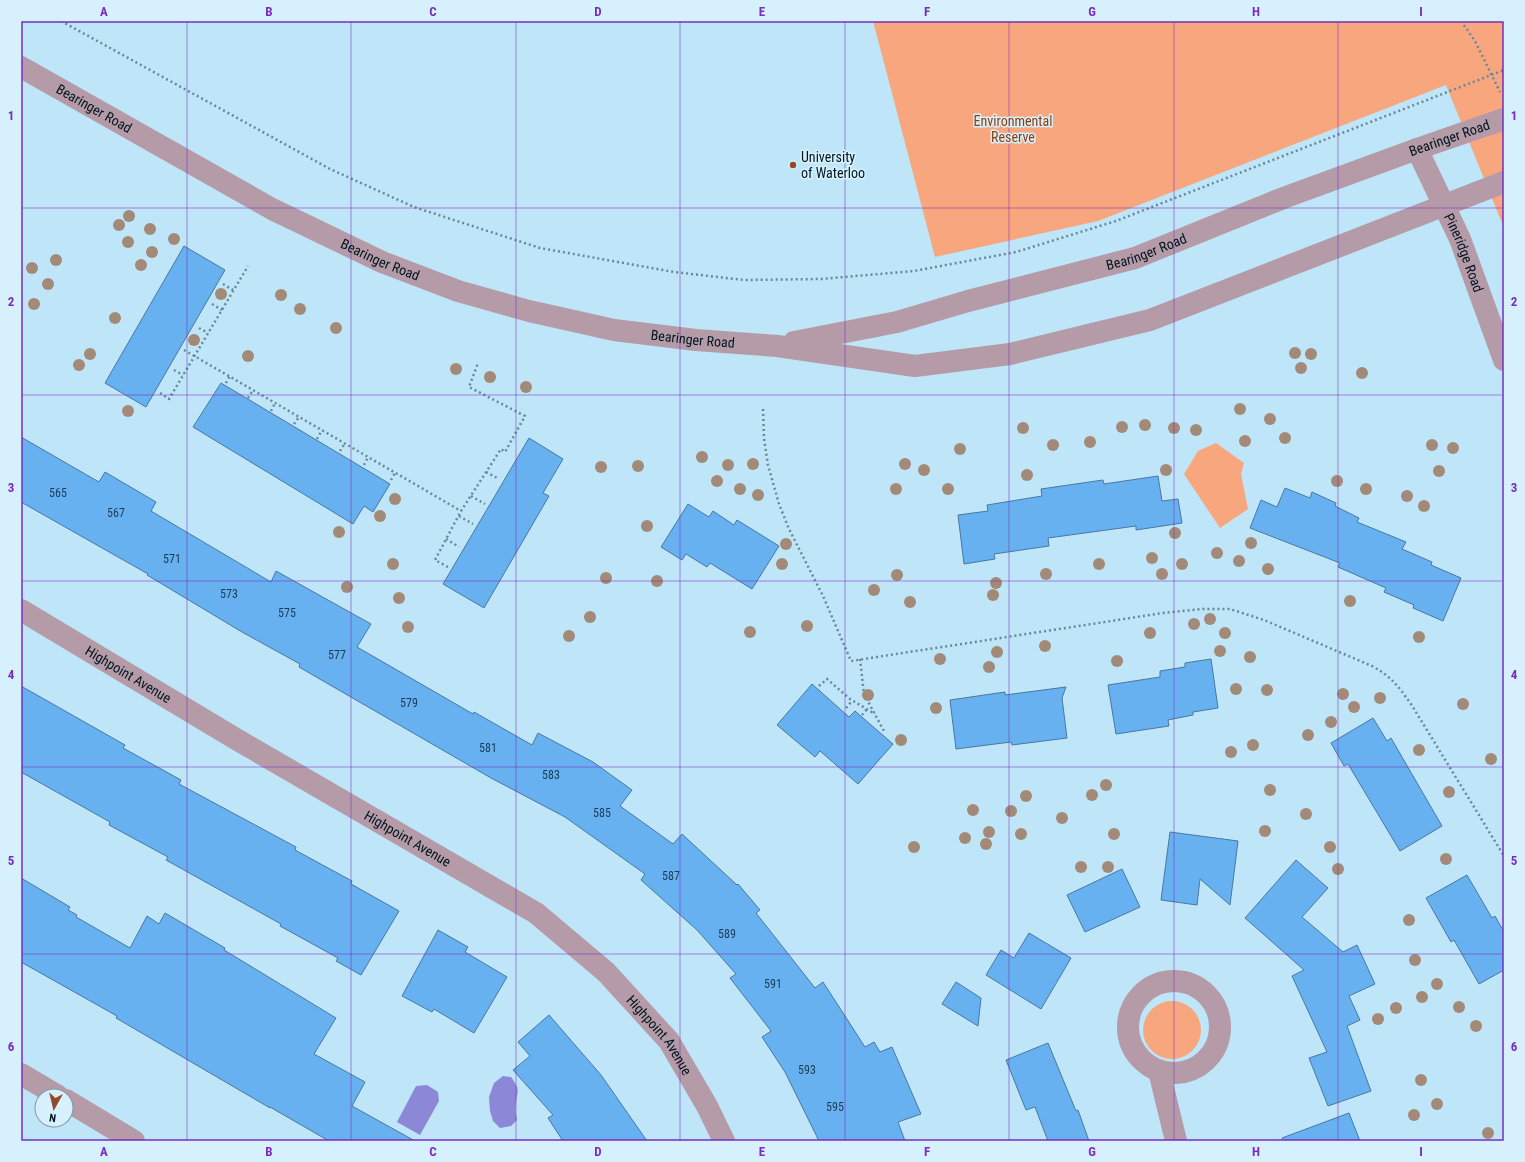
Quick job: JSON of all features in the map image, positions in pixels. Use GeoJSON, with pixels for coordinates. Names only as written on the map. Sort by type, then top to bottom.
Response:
{"type":"FeatureCollection","features":[{"type":"Feature","properties":{"kind":"street","name":"Bearinger Road"},"geometry":{"type":"LineString","coordinates":[[21,67],[272,209],[382,262],[458,291],[529,311],[614,330],[696,340],[777,346],[915,366],[1010,354],[1150,320],[1504,182]]}},
{"type":"Feature","properties":{"kind":"street","name":"Bearinger Road"},"geometry":{"type":"LineString","coordinates":[[777,346],[898,322],[968,301],[1135,258],[1286,197],[1504,119]]}},
{"type":"Feature","properties":{"kind":"street","name":"Pineridge Road"},"geometry":{"type":"LineString","coordinates":[[1417,149],[1460,239],[1504,360]]}},
{"type":"Feature","properties":{"kind":"street","name":"Highpoint Avenue"},"geometry":{"type":"LineString","coordinates":[[21,610],[236,738],[536,913],[606,972],[669,1041],[707,1106],[724,1141]]}},
{"type":"Feature","properties":{"kind":"street"},"geometry":{"type":"LineString","coordinates":[[1160,1071],[1169,1073],[1185,1073],[1200,1066],[1211,1055],[1218,1040],[1221,1026],[1217,1010],[1209,996],[1200,989],[1185,982],[1169,981],[1155,986],[1142,994],[1132,1007],[1128,1023],[1129,1037],[1135,1051],[1142,1060],[1160,1071],[1176,1141]]}},
{"type":"Feature","properties":{"kind":"street"},"geometry":{"type":"LineString","coordinates":[[21,1074],[45,1088]]}},
{"type":"Feature","properties":{"kind":"street"},"geometry":{"type":"LineString","coordinates":[[74,1105],[134,1141]]}},
{"type":"Feature","properties":{"kind":"path"},"geometry":{"type":"LineString","coordinates":[[61,21],[330,169],[414,207],[540,248],[674,272],[744,280],[821,279],[914,271],[1016,252],[1116,221],[1504,70]]}},
{"type":"Feature","properties":{"kind":"path"},"geometry":{"type":"LineString","coordinates":[[1461,21],[1475,41],[1493,74],[1502,96]]}},
{"type":"Feature","properties":{"kind":"path"},"geometry":{"type":"LineString","coordinates":[[160,393],[170,399],[248,266]]}},
{"type":"Feature","properties":{"kind":"path"},"geometry":{"type":"LineString","coordinates":[[223,284],[234,290]]}},
{"type":"Feature","properties":{"kind":"path"},"geometry":{"type":"LineString","coordinates":[[212,304],[222,310]]}},
{"type":"Feature","properties":{"kind":"path"},"geometry":{"type":"LineString","coordinates":[[199,328],[208,333]]}},
{"type":"Feature","properties":{"kind":"path"},"geometry":{"type":"LineString","coordinates":[[184,350],[461,511]]}},
{"type":"Feature","properties":{"kind":"path"},"geometry":{"type":"LineString","coordinates":[[448,567],[435,560],[446,538],[461,511],[501,449],[505,452],[525,416],[469,388],[478,363]]}},
{"type":"Feature","properties":{"kind":"path"},"geometry":{"type":"LineString","coordinates":[[174,370],[183,375]]}},
{"type":"Feature","properties":{"kind":"path"},"geometry":{"type":"LineString","coordinates":[[226,382],[230,376]]}},
{"type":"Feature","properties":{"kind":"path"},"geometry":{"type":"LineString","coordinates":[[248,398],[253,390]]}},
{"type":"Feature","properties":{"kind":"path"},"geometry":{"type":"LineString","coordinates":[[271,411],[275,403]]}},
{"type":"Feature","properties":{"kind":"path"},"geometry":{"type":"LineString","coordinates":[[763,409],[764,439],[768,465],[779,504],[789,529],[823,596],[851,661],[1171,612],[1203,609],[1230,609],[1271,623],[1372,666],[1386,674],[1397,685],[1411,704],[1504,856]]}},
{"type":"Feature","properties":{"kind":"path"},"geometry":{"type":"LineString","coordinates":[[294,424],[299,417]]}},
{"type":"Feature","properties":{"kind":"path"},"geometry":{"type":"LineString","coordinates":[[317,439],[322,430]]}},
{"type":"Feature","properties":{"kind":"path"},"geometry":{"type":"LineString","coordinates":[[340,451],[345,443]]}},
{"type":"Feature","properties":{"kind":"path"},"geometry":{"type":"LineString","coordinates":[[364,465],[368,457]]}},
{"type":"Feature","properties":{"kind":"path"},"geometry":{"type":"LineString","coordinates":[[486,472],[499,479]]}},
{"type":"Feature","properties":{"kind":"path"},"geometry":{"type":"LineString","coordinates":[[391,480],[395,473]]}},
{"type":"Feature","properties":{"kind":"path"},"geometry":{"type":"LineString","coordinates":[[471,496],[485,504]]}},
{"type":"Feature","properties":{"kind":"path"},"geometry":{"type":"LineString","coordinates":[[459,516],[473,524]]}},
{"type":"Feature","properties":{"kind":"path"},"geometry":{"type":"LineString","coordinates":[[446,538],[459,547]]}},
{"type":"Feature","properties":{"kind":"path"},"geometry":{"type":"LineString","coordinates":[[860,659],[864,694],[885,733]]}},
{"type":"Feature","properties":{"kind":"path"},"geometry":{"type":"LineString","coordinates":[[819,686],[827,679],[852,700],[876,714]]}},
{"type":"Feature","properties":{"kind":"path"},"geometry":{"type":"LineString","coordinates":[[846,708],[852,700]]}},
{"type":"Feature","properties":{"kind":"path"},"geometry":{"type":"LineString","coordinates":[[862,715],[867,709]]}},
{"type":"Feature","properties":{"kind":"green space","name":"Environmental Reserve"},"geometry":{"type":"Polygon","coordinates":[[[873,21],[1504,21],[1504,228],[1446,85],[1098,221],[935,257],[873,21]]]}},
{"type":"Feature","properties":{"kind":"green space"},"geometry":{"type":"Polygon","coordinates":[[[1216,443],[1244,463],[1241,474],[1248,509],[1220,528],[1184,474],[1198,451],[1216,443]]]}},
{"type":"Feature","properties":{"kind":"green space"},"geometry":{"type":"Polygon","coordinates":[[[1166,1001],[1178,1001],[1193,1009],[1201,1024],[1201,1036],[1193,1051],[1178,1059],[1166,1059],[1151,1051],[1143,1036],[1143,1024],[1151,1009],[1166,1001]]]}},
{"type":"Feature","properties":{"kind":"shaded area"},"geometry":{"type":"Polygon","coordinates":[[[503,1076],[511,1077],[517,1088],[517,1120],[511,1126],[500,1128],[493,1121],[490,1111],[489,1097],[494,1083],[503,1076]]]}},
{"type":"Feature","properties":{"kind":"shaded area"},"geometry":{"type":"Polygon","coordinates":[[[427,1085],[438,1092],[439,1101],[420,1135],[397,1122],[416,1086],[427,1085]]]}},
{"type":"Feature","properties":{"kind":"building"},"geometry":{"type":"Polygon","coordinates":[[[184,246],[225,270],[146,407],[105,383],[184,246]]]}},
{"type":"Feature","properties":{"kind":"building"},"geometry":{"type":"Polygon","coordinates":[[[221,383],[390,484],[373,512],[364,506],[353,524],[193,427],[221,383]]]}},
{"type":"Feature","properties":{"kind":"building"},"geometry":{"type":"Polygon","coordinates":[[[21,437],[99,482],[105,472],[156,502],[151,511],[271,582],[276,571],[371,624],[357,647],[473,714],[474,712],[532,745],[538,733],[593,762],[632,790],[620,806],[673,844],[682,834],[737,885],[738,884],[760,910],[756,913],[815,988],[823,982],[865,1047],[874,1042],[880,1052],[892,1047],[921,1114],[898,1122],[905,1141],[819,1141],[785,1072],[762,1037],[771,1031],[730,978],[736,974],[697,930],[641,880],[645,874],[565,817],[491,778],[299,667],[300,664],[242,632],[147,575],[148,574],[21,502],[21,437]]]}},
{"type":"Feature","properties":{"kind":"building"},"geometry":{"type":"Polygon","coordinates":[[[529,438],[563,459],[543,493],[549,496],[484,608],[443,584],[529,438]]]}},
{"type":"Feature","properties":{"kind":"building"},"geometry":{"type":"Polygon","coordinates":[[[1158,476],[1162,501],[1178,499],[1182,523],[1136,530],[1136,526],[1048,538],[1049,546],[994,554],[995,559],[964,564],[958,515],[988,511],[987,505],[1042,496],[1041,489],[1103,480],[1104,484],[1158,476]]]}},
{"type":"Feature","properties":{"kind":"building"},"geometry":{"type":"Polygon","coordinates":[[[1285,488],[1310,498],[1312,492],[1336,503],[1335,506],[1359,518],[1357,522],[1406,542],[1402,549],[1432,562],[1431,565],[1461,578],[1443,621],[1413,608],[1414,605],[1384,592],[1386,588],[1338,567],[1340,563],[1250,528],[1261,500],[1277,507],[1285,488]]]}},
{"type":"Feature","properties":{"kind":"building"},"geometry":{"type":"Polygon","coordinates":[[[688,504],[709,517],[713,511],[734,525],[737,520],[779,546],[752,589],[710,563],[707,567],[686,554],[682,560],[661,547],[688,504]]]}},
{"type":"Feature","properties":{"kind":"building"},"geometry":{"type":"Polygon","coordinates":[[[1211,659],[1218,708],[1193,712],[1193,715],[1168,720],[1169,726],[1116,734],[1108,685],[1160,677],[1160,671],[1185,667],[1185,663],[1211,659]]]}},
{"type":"Feature","properties":{"kind":"building"},"geometry":{"type":"Polygon","coordinates":[[[812,684],[849,717],[855,711],[893,744],[858,784],[820,751],[815,757],[777,725],[812,684]]]}},
{"type":"Feature","properties":{"kind":"building"},"geometry":{"type":"Polygon","coordinates":[[[21,686],[125,745],[123,748],[181,780],[179,784],[296,847],[295,850],[352,881],[351,884],[399,911],[361,975],[336,961],[338,958],[280,926],[281,924],[166,860],[168,857],[109,825],[110,822],[21,772],[21,686]]]}},
{"type":"Feature","properties":{"kind":"building"},"geometry":{"type":"Polygon","coordinates":[[[1066,687],[1062,698],[1067,738],[1012,745],[1011,742],[956,749],[950,700],[1005,692],[1005,695],[1066,687]]]}},
{"type":"Feature","properties":{"kind":"building"},"geometry":{"type":"Polygon","coordinates":[[[1373,718],[1387,741],[1391,738],[1442,826],[1400,851],[1348,764],[1344,766],[1331,743],[1373,718]]]}},
{"type":"Feature","properties":{"kind":"building"},"geometry":{"type":"Polygon","coordinates":[[[1170,832],[1238,841],[1230,905],[1200,879],[1197,905],[1161,900],[1170,832]]]}},
{"type":"Feature","properties":{"kind":"building"},"geometry":{"type":"Polygon","coordinates":[[[1296,860],[1328,888],[1302,917],[1343,952],[1357,945],[1375,984],[1349,996],[1360,1020],[1347,1026],[1371,1091],[1328,1106],[1309,1058],[1327,1052],[1292,976],[1304,970],[1245,918],[1296,860]]]}},
{"type":"Feature","properties":{"kind":"building"},"geometry":{"type":"Polygon","coordinates":[[[1122,869],[1140,907],[1085,932],[1067,895],[1122,869]]]}},
{"type":"Feature","properties":{"kind":"building"},"geometry":{"type":"Polygon","coordinates":[[[1467,875],[1492,918],[1495,916],[1504,932],[1504,970],[1479,984],[1454,940],[1451,942],[1426,898],[1467,875]]]}},
{"type":"Feature","properties":{"kind":"building"},"geometry":{"type":"Polygon","coordinates":[[[21,878],[70,907],[68,910],[77,915],[76,917],[130,948],[147,916],[159,924],[165,913],[225,948],[224,950],[336,1018],[314,1054],[365,1082],[352,1106],[415,1141],[329,1141],[116,1018],[117,1016],[21,962],[21,878]]]}},
{"type":"Feature","properties":{"kind":"building"},"geometry":{"type":"Polygon","coordinates":[[[438,930],[468,947],[465,952],[507,977],[474,1033],[434,1009],[432,1012],[402,996],[438,930]]]}},
{"type":"Feature","properties":{"kind":"building"},"geometry":{"type":"Polygon","coordinates":[[[1029,933],[1071,958],[1041,1009],[986,975],[1001,950],[1014,958],[1029,933]]]}},
{"type":"Feature","properties":{"kind":"building"},"geometry":{"type":"Polygon","coordinates":[[[956,982],[981,998],[978,1026],[942,1004],[956,982]]]}},
{"type":"Feature","properties":{"kind":"building"},"geometry":{"type":"Polygon","coordinates":[[[549,1015],[601,1075],[647,1141],[563,1141],[548,1118],[553,1115],[513,1070],[530,1056],[518,1042],[549,1015]]]}},
{"type":"Feature","properties":{"kind":"building"},"geometry":{"type":"Polygon","coordinates":[[[1048,1043],[1076,1111],[1078,1110],[1089,1141],[1048,1141],[1035,1107],[1026,1110],[1006,1060],[1048,1043]]]}},
{"type":"Feature","properties":{"kind":"building"},"geometry":{"type":"Polygon","coordinates":[[[1349,1113],[1360,1141],[1283,1141],[1282,1138],[1349,1113]]]}},
{"type":"Feature","properties":{"kind":"place","name":"University of Waterloo"},"geometry":{"type":"Point","coordinates":[793,165]}}]}
